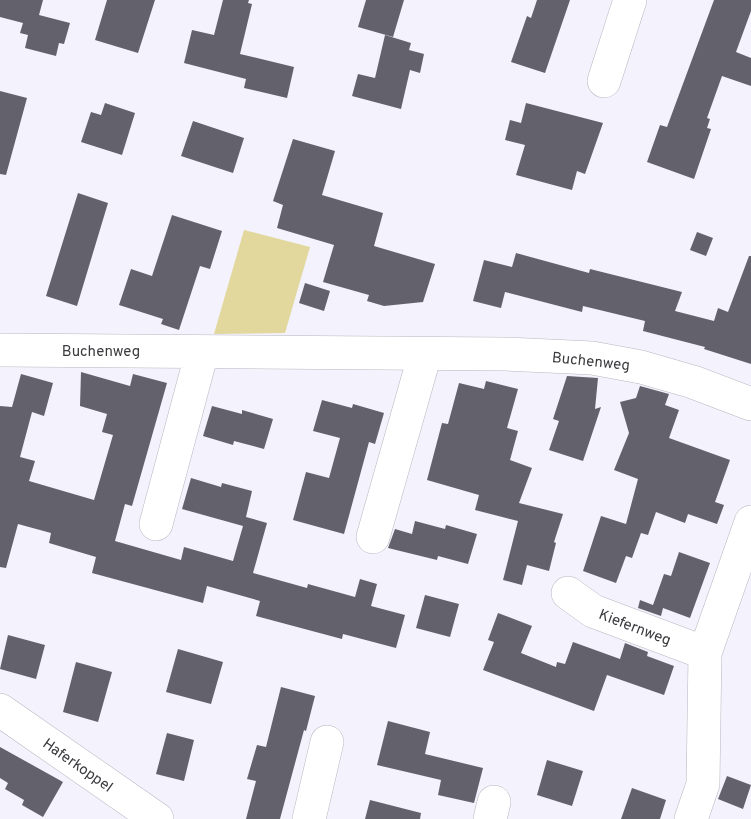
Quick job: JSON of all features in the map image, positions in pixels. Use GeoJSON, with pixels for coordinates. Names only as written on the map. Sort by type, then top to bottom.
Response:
{"type":"FeatureCollection","features":[{"type":"Feature","properties":{"kind":"street"},"geometry":{"type":"LineString","coordinates":[[604,81],[630,0]]}},
{"type":"Feature","properties":{"kind":"street","name":"Buchenweg"},"geometry":{"type":"LineString","coordinates":[[0,350],[505,354],[592,358],[641,367],[693,382],[751,404]]}},
{"type":"Feature","properties":{"kind":"street"},"geometry":{"type":"LineString","coordinates":[[156,524],[202,352]]}},
{"type":"Feature","properties":{"kind":"street"},"geometry":{"type":"LineString","coordinates":[[373,537],[424,354]]}},
{"type":"Feature","properties":{"kind":"street"},"geometry":{"type":"LineString","coordinates":[[691,819],[703,784],[705,653],[751,522]]}},
{"type":"Feature","properties":{"kind":"street","name":"Kiefernweg"},"geometry":{"type":"LineString","coordinates":[[568,593],[593,611],[705,653]]}},
{"type":"Feature","properties":{"kind":"street","name":"Haferkoppel"},"geometry":{"type":"LineString","coordinates":[[0,710],[157,819]]}},
{"type":"Feature","properties":{"kind":"street"},"geometry":{"type":"LineString","coordinates":[[309,819],[327,742]]}},
{"type":"Feature","properties":{"kind":"shaded area"},"geometry":{"type":"Polygon","coordinates":[[[244,230],[310,247],[285,333],[214,334],[244,230]]]}},
{"type":"Feature","properties":{"kind":"building"},"geometry":{"type":"Polygon","coordinates":[[[0,0],[43,0],[39,15],[70,23],[64,44],[59,43],[56,56],[25,48],[28,35],[20,33],[23,23],[0,17],[0,0]]]}},
{"type":"Feature","properties":{"kind":"building"},"geometry":{"type":"Polygon","coordinates":[[[107,0],[155,0],[138,53],[95,40],[107,0]]]}},
{"type":"Feature","properties":{"kind":"building"},"geometry":{"type":"Polygon","coordinates":[[[223,0],[249,0],[248,3],[252,4],[240,54],[294,67],[287,98],[244,88],[246,79],[184,63],[192,30],[214,35],[223,0]]]}},
{"type":"Feature","properties":{"kind":"building"},"geometry":{"type":"Polygon","coordinates":[[[366,0],[404,0],[393,37],[358,27],[366,0]]]}},
{"type":"Feature","properties":{"kind":"building"},"geometry":{"type":"Polygon","coordinates":[[[537,0],[570,0],[545,73],[511,62],[527,16],[531,18],[537,0]]]}},
{"type":"Feature","properties":{"kind":"building"},"geometry":{"type":"Polygon","coordinates":[[[714,0],[751,0],[751,11],[736,52],[751,58],[751,86],[722,76],[707,118],[710,119],[707,128],[711,129],[694,179],[647,162],[660,125],[667,127],[714,0]]]}},
{"type":"Feature","properties":{"kind":"building"},"geometry":{"type":"Polygon","coordinates":[[[385,35],[411,43],[409,50],[424,54],[420,73],[410,70],[401,109],[352,96],[358,74],[375,78],[385,35]]]}},
{"type":"Feature","properties":{"kind":"building"},"geometry":{"type":"Polygon","coordinates":[[[0,91],[27,98],[6,175],[0,174],[0,91]]]}},
{"type":"Feature","properties":{"kind":"building"},"geometry":{"type":"Polygon","coordinates":[[[105,103],[135,113],[122,155],[81,142],[91,112],[101,115],[105,103]]]}},
{"type":"Feature","properties":{"kind":"building"},"geometry":{"type":"Polygon","coordinates":[[[526,103],[603,123],[585,174],[577,171],[572,190],[516,175],[525,145],[505,140],[510,120],[521,123],[526,103]]]}},
{"type":"Feature","properties":{"kind":"building"},"geometry":{"type":"Polygon","coordinates":[[[193,121],[244,138],[233,173],[181,156],[193,121]]]}},
{"type":"Feature","properties":{"kind":"building"},"geometry":{"type":"Polygon","coordinates":[[[293,139],[335,151],[322,195],[383,213],[374,246],[435,264],[423,302],[384,306],[367,301],[369,295],[323,282],[334,245],[277,228],[283,205],[273,201],[293,139]]]}},
{"type":"Feature","properties":{"kind":"building"},"geometry":{"type":"Polygon","coordinates":[[[78,193],[108,203],[77,306],[46,296],[78,193]]]}},
{"type":"Feature","properties":{"kind":"building"},"geometry":{"type":"Polygon","coordinates":[[[172,215],[222,231],[210,269],[200,266],[179,330],[161,324],[163,319],[119,305],[131,269],[152,276],[172,215]]]}},
{"type":"Feature","properties":{"kind":"building"},"geometry":{"type":"Polygon","coordinates":[[[697,232],[713,238],[706,256],[690,250],[697,232]]]}},
{"type":"Feature","properties":{"kind":"building"},"geometry":{"type":"Polygon","coordinates":[[[516,253],[589,273],[590,269],[682,292],[675,311],[714,321],[718,308],[728,312],[749,256],[751,256],[751,364],[704,349],[705,347],[643,331],[645,321],[583,306],[582,312],[505,292],[501,308],[473,301],[484,260],[512,267],[516,253]]]}},
{"type":"Feature","properties":{"kind":"building"},"geometry":{"type":"Polygon","coordinates":[[[305,283],[330,291],[324,311],[299,303],[305,283]]]}},
{"type":"Feature","properties":{"kind":"building"},"geometry":{"type":"Polygon","coordinates":[[[81,372],[130,386],[133,374],[167,383],[132,506],[125,504],[115,541],[181,560],[184,547],[233,561],[243,526],[182,509],[191,478],[221,487],[222,483],[252,491],[246,517],[267,523],[253,573],[307,588],[308,584],[355,597],[360,579],[377,584],[371,606],[405,615],[396,648],[343,634],[342,639],[256,616],[260,601],[207,586],[203,603],[92,573],[96,557],[49,543],[51,533],[18,524],[6,568],[0,567],[0,406],[12,407],[21,374],[53,383],[44,416],[32,412],[20,457],[35,461],[29,481],[94,500],[113,435],[102,432],[107,414],[80,406],[81,372]]]}},
{"type":"Feature","properties":{"kind":"building"},"geometry":{"type":"Polygon","coordinates":[[[567,376],[598,378],[595,409],[601,407],[583,461],[549,450],[559,421],[553,419],[567,376]]]}},
{"type":"Feature","properties":{"kind":"building"},"geometry":{"type":"Polygon","coordinates":[[[486,381],[518,389],[507,428],[518,431],[510,460],[532,468],[519,503],[563,514],[554,542],[556,543],[549,571],[527,565],[522,585],[503,580],[518,521],[475,510],[479,495],[427,480],[442,423],[448,424],[459,383],[484,389],[486,381]]]}},
{"type":"Feature","properties":{"kind":"building"},"geometry":{"type":"Polygon","coordinates":[[[640,386],[669,394],[665,405],[679,410],[669,438],[730,460],[715,502],[724,505],[717,524],[688,514],[685,523],[656,512],[648,535],[641,533],[632,558],[626,556],[616,583],[583,571],[601,516],[626,524],[638,479],[614,470],[629,433],[620,402],[636,398],[640,386]]]}},
{"type":"Feature","properties":{"kind":"building"},"geometry":{"type":"Polygon","coordinates":[[[322,400],[352,408],[353,404],[384,413],[375,444],[369,442],[344,534],[293,520],[306,472],[329,478],[340,438],[313,431],[322,400]]]}},
{"type":"Feature","properties":{"kind":"building"},"geometry":{"type":"Polygon","coordinates":[[[212,406],[242,414],[242,410],[273,419],[264,449],[234,441],[233,445],[203,436],[212,406]]]}},
{"type":"Feature","properties":{"kind":"building"},"geometry":{"type":"Polygon","coordinates":[[[415,521],[445,529],[446,525],[477,534],[468,564],[438,556],[437,560],[388,548],[395,529],[412,534],[415,521]]]}},
{"type":"Feature","properties":{"kind":"building"},"geometry":{"type":"Polygon","coordinates":[[[679,552],[710,563],[690,618],[663,608],[661,616],[638,608],[640,600],[653,605],[664,574],[671,576],[679,552]]]}},
{"type":"Feature","properties":{"kind":"building"},"geometry":{"type":"Polygon","coordinates":[[[425,595],[459,604],[450,637],[416,628],[425,595]]]}},
{"type":"Feature","properties":{"kind":"building"},"geometry":{"type":"Polygon","coordinates":[[[498,613],[532,626],[521,653],[556,667],[557,662],[565,664],[573,642],[620,659],[625,643],[648,652],[647,656],[674,666],[664,695],[607,675],[594,711],[483,670],[494,642],[488,640],[498,613]]]}},
{"type":"Feature","properties":{"kind":"building"},"geometry":{"type":"Polygon","coordinates":[[[8,635],[45,645],[36,679],[0,669],[8,635]]]}},
{"type":"Feature","properties":{"kind":"building"},"geometry":{"type":"Polygon","coordinates":[[[178,649],[223,662],[211,704],[166,692],[178,649]]]}},
{"type":"Feature","properties":{"kind":"building"},"geometry":{"type":"Polygon","coordinates":[[[76,662],[112,672],[98,722],[63,712],[76,662]]]}},
{"type":"Feature","properties":{"kind":"building"},"geometry":{"type":"Polygon","coordinates":[[[281,687],[315,696],[306,731],[304,730],[280,819],[246,819],[256,781],[247,779],[257,745],[266,747],[281,687]]]}},
{"type":"Feature","properties":{"kind":"building"},"geometry":{"type":"Polygon","coordinates":[[[388,721],[430,732],[425,754],[483,768],[474,803],[438,795],[441,780],[377,765],[388,721]]]}},
{"type":"Feature","properties":{"kind":"building"},"geometry":{"type":"Polygon","coordinates":[[[167,733],[194,740],[184,781],[156,774],[167,733]]]}},
{"type":"Feature","properties":{"kind":"building"},"geometry":{"type":"Polygon","coordinates":[[[0,747],[63,782],[43,817],[22,805],[24,800],[5,789],[8,783],[0,778],[0,747]]]}},
{"type":"Feature","properties":{"kind":"building"},"geometry":{"type":"Polygon","coordinates":[[[547,760],[583,771],[572,806],[537,795],[547,760]]]}},
{"type":"Feature","properties":{"kind":"building"},"geometry":{"type":"Polygon","coordinates":[[[727,776],[751,785],[743,809],[718,799],[727,776]]]}},
{"type":"Feature","properties":{"kind":"building"},"geometry":{"type":"Polygon","coordinates":[[[632,788],[666,800],[660,819],[621,819],[632,788]]]}},
{"type":"Feature","properties":{"kind":"building"},"geometry":{"type":"Polygon","coordinates":[[[370,800],[421,813],[420,819],[365,819],[370,800]]]}}]}
